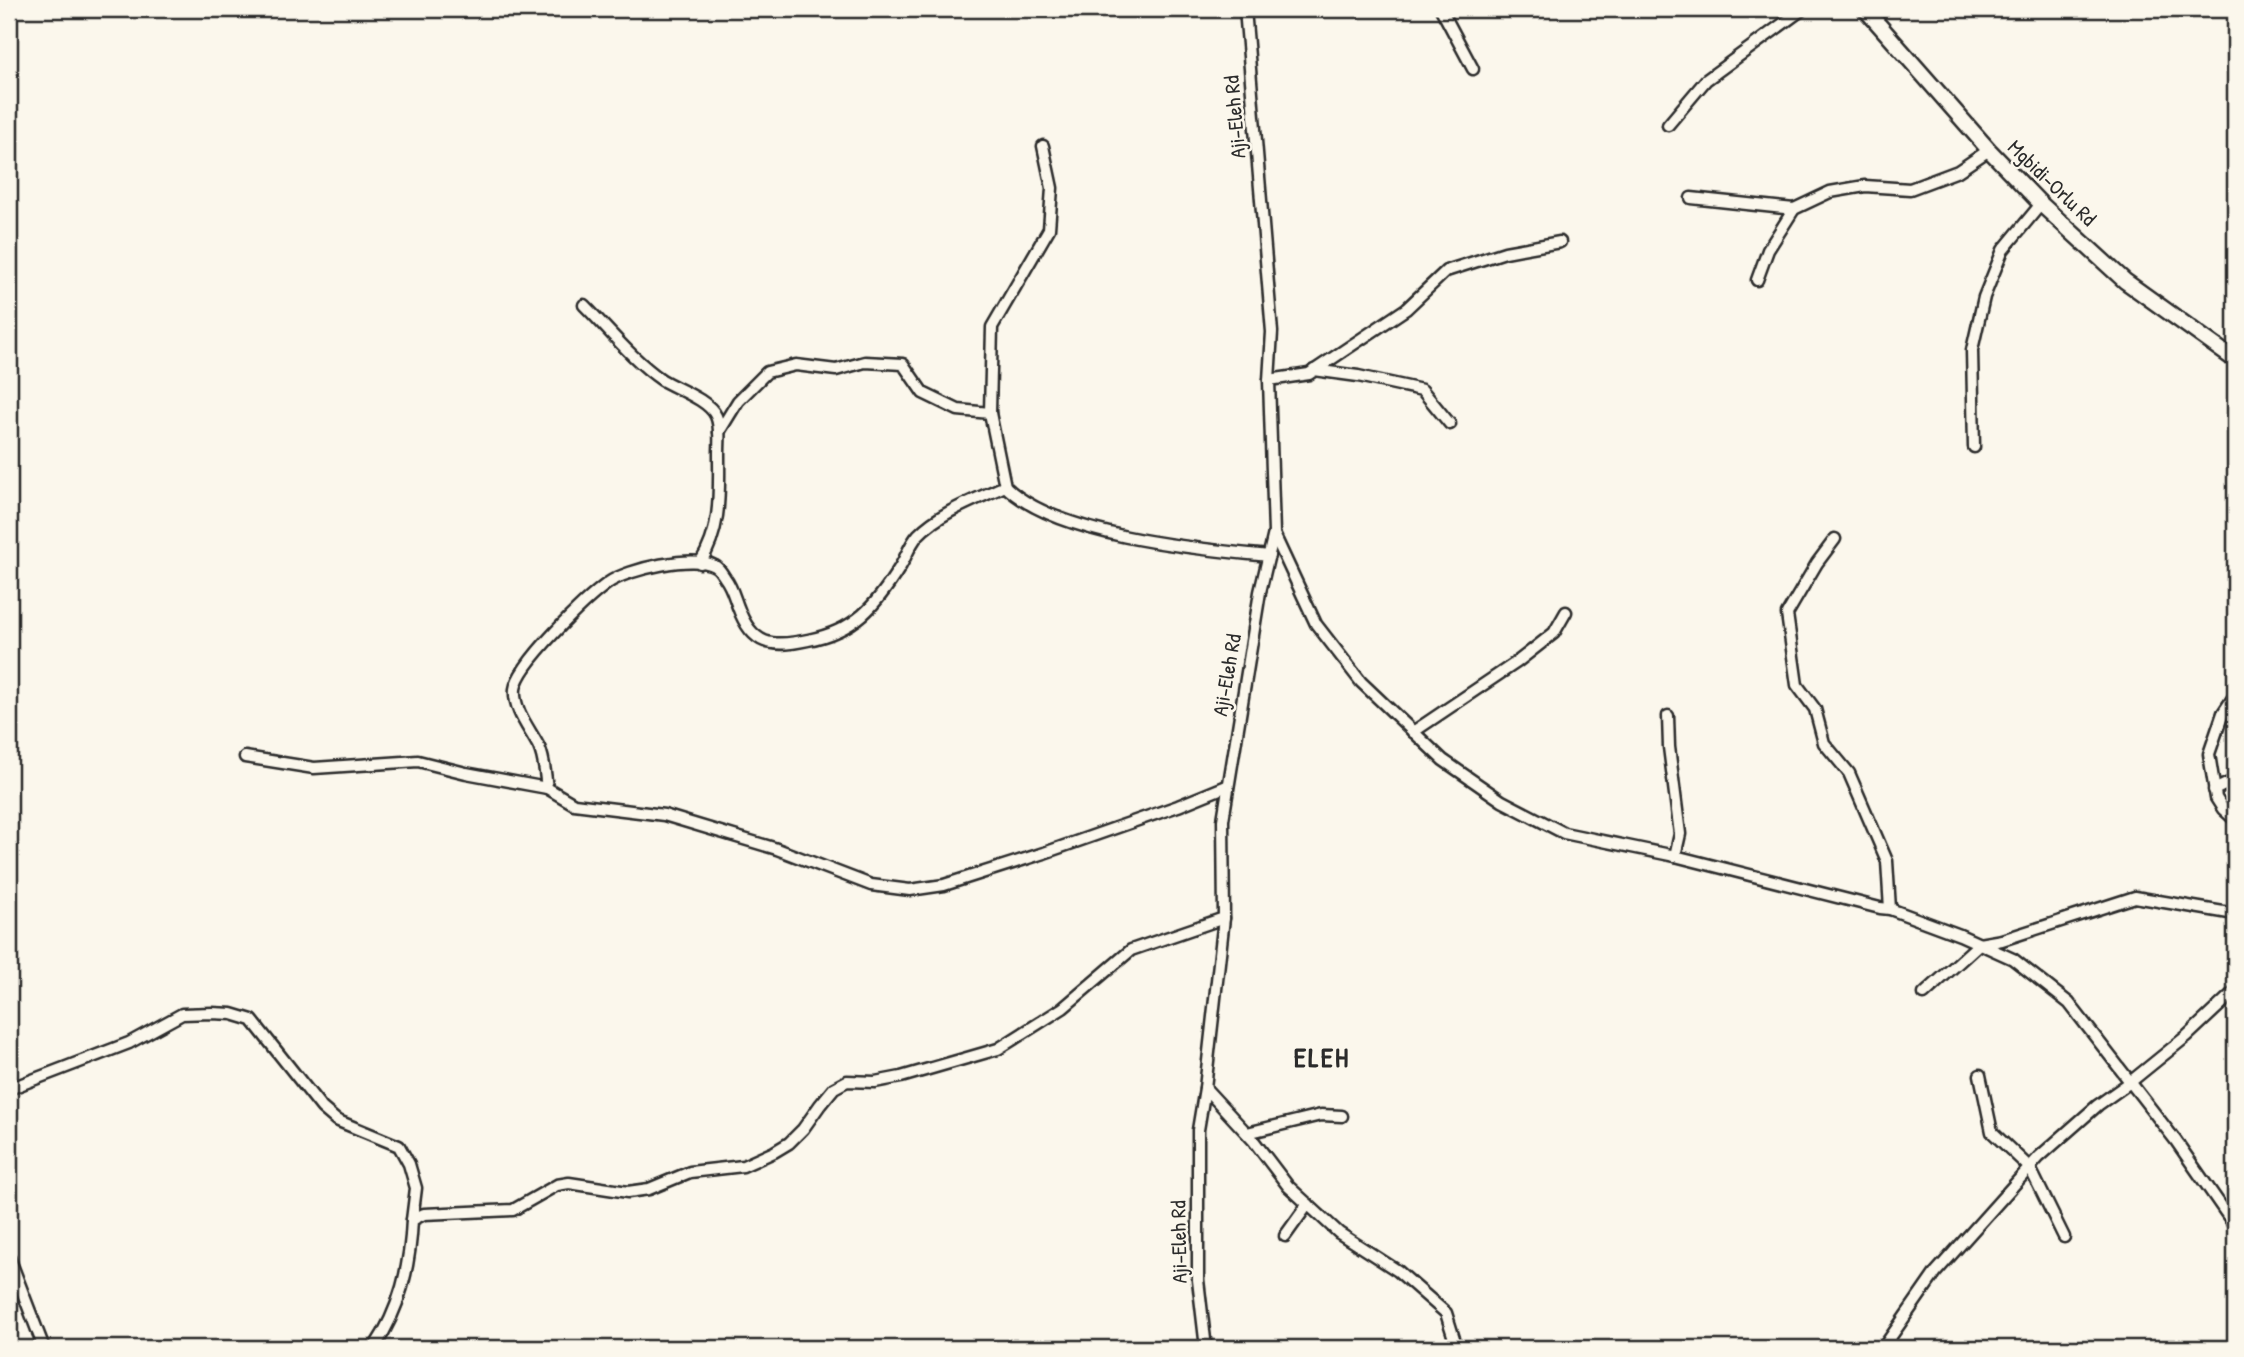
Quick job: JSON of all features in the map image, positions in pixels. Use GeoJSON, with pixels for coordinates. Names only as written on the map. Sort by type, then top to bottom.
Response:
{"type":"FeatureCollection","features":[{"type":"Feature","properties":{"kind":"main road","name":"Mgbidi-Orlu Rd"},"geometry":{"type":"LineString","coordinates":[[1865,9],[1989,150],[2041,204],[2125,281],[2235,360]]}},
{"type":"Feature","properties":{"kind":"street","name":"Aji-Eleh Rd"},"geometry":{"type":"LineString","coordinates":[[1206,1348],[1198,1280],[1198,1130],[1224,918],[1223,820],[1274,533],[1269,380],[1272,332],[1245,9]]}},
{"type":"Feature","properties":{"kind":"street"},"geometry":{"type":"LineString","coordinates":[[1441,9],[1473,69]]}},
{"type":"Feature","properties":{"kind":"street"},"geometry":{"type":"LineString","coordinates":[[1668,125],[1706,79],[1803,9]]}},
{"type":"Feature","properties":{"kind":"street"},"geometry":{"type":"LineString","coordinates":[[1043,146],[1052,188],[1049,229],[992,327],[990,413],[1005,486],[1019,500],[1075,525],[1164,542],[1269,556]]}},
{"type":"Feature","properties":{"kind":"street"},"geometry":{"type":"LineString","coordinates":[[1691,198],[1794,209],[1830,192],[1865,186],[1910,189],[1958,171],[1989,150]]}},
{"type":"Feature","properties":{"kind":"street"},"geometry":{"type":"LineString","coordinates":[[1974,447],[1972,350],[1984,297],[2003,250],[2041,204]]}},
{"type":"Feature","properties":{"kind":"street"},"geometry":{"type":"LineString","coordinates":[[1757,280],[1768,250],[1794,209]]}},
{"type":"Feature","properties":{"kind":"street"},"geometry":{"type":"LineString","coordinates":[[1269,380],[1309,374],[1406,309],[1446,271],[1505,252],[1560,242]]}},
{"type":"Feature","properties":{"kind":"street"},"geometry":{"type":"LineString","coordinates":[[584,305],[644,366],[709,407],[716,416],[719,432],[719,510],[708,551],[700,563]]}},
{"type":"Feature","properties":{"kind":"street"},"geometry":{"type":"LineString","coordinates":[[719,432],[738,401],[767,372],[796,365],[836,370],[865,362],[903,364],[923,393],[958,411],[990,413]]}},
{"type":"Feature","properties":{"kind":"street"},"geometry":{"type":"LineString","coordinates":[[1314,370],[1358,376],[1422,390],[1450,424]]}},
{"type":"Feature","properties":{"kind":"street"},"geometry":{"type":"LineString","coordinates":[[547,788],[539,748],[516,701],[518,678],[527,663],[550,638],[609,582],[638,569],[667,563],[715,566],[730,584],[739,612],[754,635],[765,643],[809,640],[838,632],[863,617],[879,598],[917,536],[935,521],[1005,486]]}},
{"type":"Feature","properties":{"kind":"street"},"geometry":{"type":"LineString","coordinates":[[1274,533],[1316,624],[1361,682],[1443,761],[1502,800],[1564,832],[1675,856],[1890,909],[2013,959],[2069,1003],[2176,1141],[2235,1226]]}},
{"type":"Feature","properties":{"kind":"street"},"geometry":{"type":"LineString","coordinates":[[1835,540],[1817,563],[1787,614],[1797,685],[1815,709],[1824,743],[1849,774],[1887,861],[1890,909]]}},
{"type":"Feature","properties":{"kind":"street"},"geometry":{"type":"LineString","coordinates":[[1413,732],[1554,633],[1566,612]]}},
{"type":"Feature","properties":{"kind":"street"},"geometry":{"type":"LineString","coordinates":[[2235,695],[2222,713],[2209,754],[2216,798],[2222,809],[2235,820]]}},
{"type":"Feature","properties":{"kind":"street"},"geometry":{"type":"LineString","coordinates":[[1668,716],[1669,747],[1680,834],[1675,856]]}},
{"type":"Feature","properties":{"kind":"street"},"geometry":{"type":"LineString","coordinates":[[244,757],[314,768],[418,761],[547,788],[574,804],[664,815],[777,849],[872,885],[911,890],[944,885],[1044,853],[1227,786]]}},
{"type":"Feature","properties":{"kind":"street"},"geometry":{"type":"LineString","coordinates":[[2214,790],[2235,780]]}},
{"type":"Feature","properties":{"kind":"street"},"geometry":{"type":"LineString","coordinates":[[1924,994],[1979,944],[2002,940],[2135,897],[2235,914]]}},
{"type":"Feature","properties":{"kind":"street"},"geometry":{"type":"LineString","coordinates":[[412,1220],[424,1214],[513,1210],[557,1185],[569,1182],[628,1192],[649,1189],[690,1172],[743,1166],[789,1143],[834,1088],[847,1081],[875,1082],[901,1077],[998,1049],[1063,1008],[1131,950],[1224,918]]}},
{"type":"Feature","properties":{"kind":"street"},"geometry":{"type":"LineString","coordinates":[[1884,1348],[1936,1272],[2030,1168],[2098,1105],[2187,1036],[2235,991]]}},
{"type":"Feature","properties":{"kind":"street"},"geometry":{"type":"LineString","coordinates":[[9,1089],[129,1042],[182,1014],[232,1014],[251,1020],[322,1108],[336,1119],[399,1146],[409,1164],[416,1188],[411,1245],[403,1291],[397,1308],[374,1348]]}},
{"type":"Feature","properties":{"kind":"street"},"geometry":{"type":"LineString","coordinates":[[1980,1075],[1992,1132],[2030,1168],[2064,1237]]}},
{"type":"Feature","properties":{"kind":"street"},"geometry":{"type":"LineString","coordinates":[[1205,1088],[1247,1133],[1288,1186],[1339,1233],[1398,1271],[1446,1313],[1457,1348]]}},
{"type":"Feature","properties":{"kind":"street"},"geometry":{"type":"LineString","coordinates":[[1247,1133],[1321,1115],[1342,1116]]}},
{"type":"Feature","properties":{"kind":"street"},"geometry":{"type":"LineString","coordinates":[[1285,1236],[1308,1204]]}},
{"type":"Feature","properties":{"kind":"street"},"geometry":{"type":"LineString","coordinates":[[9,1257],[44,1348]]}},
{"type":"Feature","properties":{"kind":"district","name":"ELEH"},"geometry":{"type":"Point","coordinates":[1322,1057]}}]}
